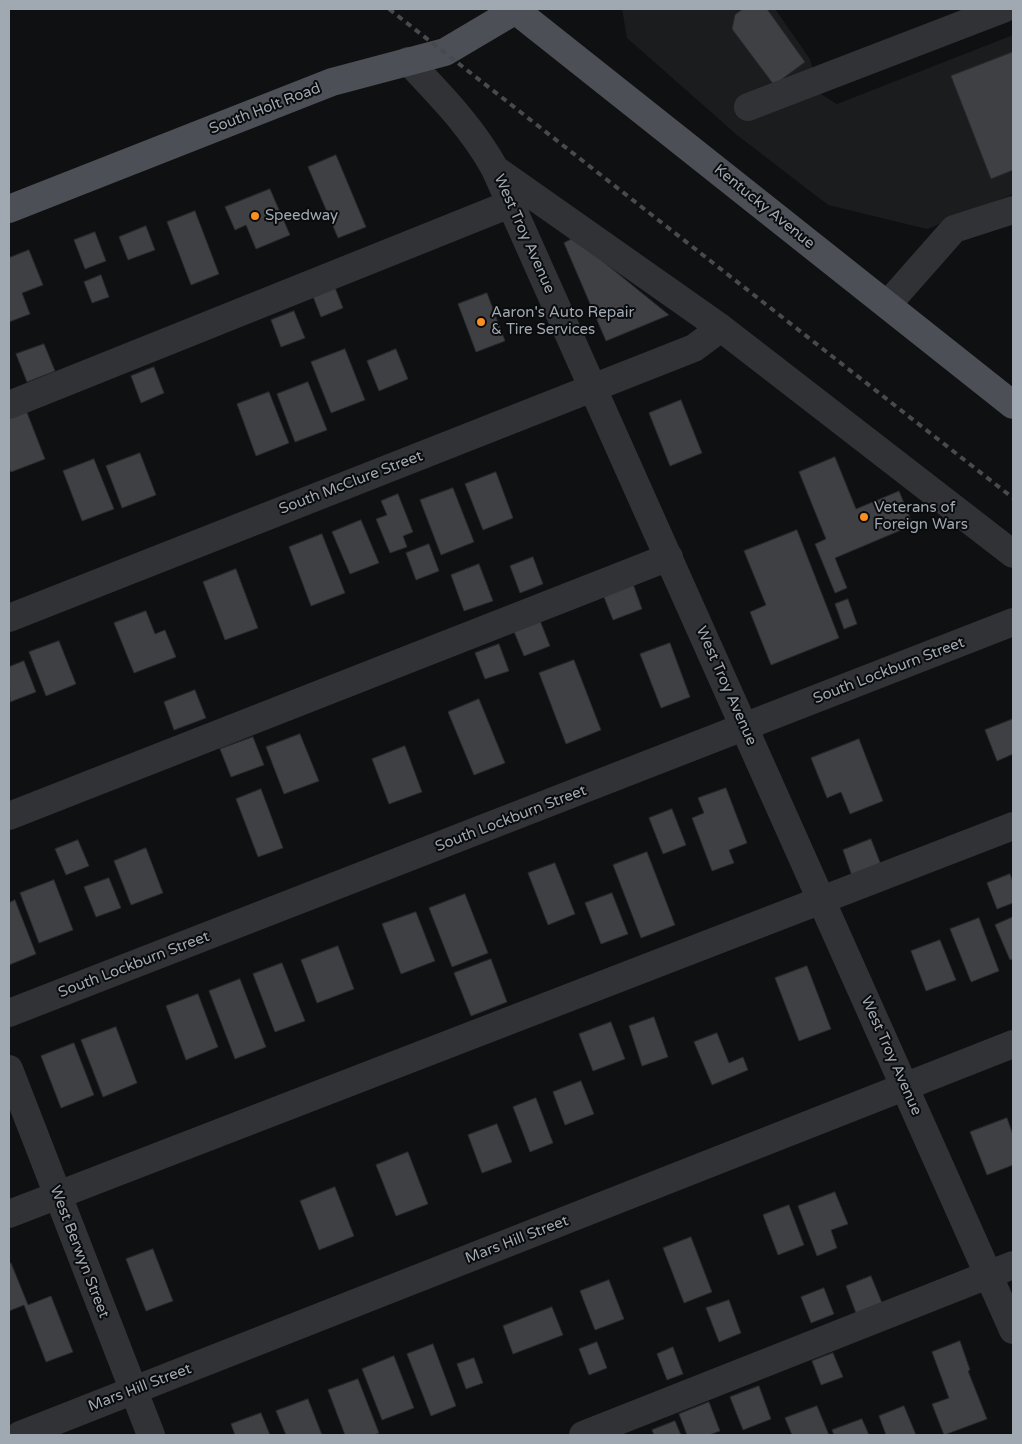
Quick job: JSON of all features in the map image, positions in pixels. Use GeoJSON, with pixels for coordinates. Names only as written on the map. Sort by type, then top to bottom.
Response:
{"type":"FeatureCollection","features":[{"type":"Feature","properties":{"kind":"main road","name":"South Holt Road"},"geometry":{"type":"LineString","coordinates":[[9,209],[332,82],[445,52],[516,9]]}},
{"type":"Feature","properties":{"kind":"main road","name":"Kentucky Avenue"},"geometry":{"type":"LineString","coordinates":[[516,9],[1013,405]]}},
{"type":"Feature","properties":{"kind":"street"},"geometry":{"type":"LineString","coordinates":[[748,107],[1003,9]]}},
{"type":"Feature","properties":{"kind":"street","name":"West Troy Avenue"},"geometry":{"type":"LineString","coordinates":[[408,61],[463,120],[478,139],[495,168],[1013,1330]]}},
{"type":"Feature","properties":{"kind":"street"},"geometry":{"type":"LineString","coordinates":[[495,168],[721,328],[1013,554]]}},
{"type":"Feature","properties":{"kind":"street"},"geometry":{"type":"LineString","coordinates":[[9,406],[510,204]]}},
{"type":"Feature","properties":{"kind":"street"},"geometry":{"type":"LineString","coordinates":[[888,305],[954,229],[1013,210]]}},
{"type":"Feature","properties":{"kind":"street","name":"South McClure Street"},"geometry":{"type":"LineString","coordinates":[[9,618],[694,348],[721,328]]}},
{"type":"Feature","properties":{"kind":"street"},"geometry":{"type":"LineString","coordinates":[[9,816],[669,557]]}},
{"type":"Feature","properties":{"kind":"street","name":"South Lockburn Street"},"geometry":{"type":"LineString","coordinates":[[9,1013],[745,728],[1013,622]]}},
{"type":"Feature","properties":{"kind":"street"},"geometry":{"type":"LineString","coordinates":[[9,1214],[1013,826]]}},
{"type":"Feature","properties":{"kind":"street","name":"Mars Hill Street"},"geometry":{"type":"LineString","coordinates":[[20,1435],[1013,1044]]}},
{"type":"Feature","properties":{"kind":"street","name":"West Berwyn Street"},"geometry":{"type":"LineString","coordinates":[[9,1069],[151,1435]]}},
{"type":"Feature","properties":{"kind":"street"},"geometry":{"type":"LineString","coordinates":[[583,1435],[1013,1265]]}},
{"type":"Feature","properties":{"kind":"shaded area"},"geometry":{"type":"Polygon","coordinates":[[[622,9],[775,9],[810,59],[819,93],[837,104],[1013,35],[1013,194],[927,229],[828,205],[737,135],[627,38],[622,9]]]}},
{"type":"Feature","properties":{"kind":"building"},"geometry":{"type":"Polygon","coordinates":[[[743,9],[767,9],[805,62],[774,85],[732,29],[735,15],[743,9]]]}},
{"type":"Feature","properties":{"kind":"building"},"geometry":{"type":"Polygon","coordinates":[[[1013,52],[1013,170],[991,179],[951,76],[1013,52]]]}},
{"type":"Feature","properties":{"kind":"building","name":"Speedway"},"geometry":{"type":"Polygon","coordinates":[[[336,155],[366,227],[338,238],[308,167],[336,155]]]}},
{"type":"Feature","properties":{"kind":"building","name":"Speedway"},"geometry":{"type":"Polygon","coordinates":[[[270,189],[290,235],[256,249],[246,225],[235,230],[225,207],[270,189]]]}},
{"type":"Feature","properties":{"kind":"building"},"geometry":{"type":"Polygon","coordinates":[[[195,211],[219,274],[191,285],[167,222],[195,211]]]}},
{"type":"Feature","properties":{"kind":"building"},"geometry":{"type":"Polygon","coordinates":[[[146,226],[155,250],[128,260],[119,237],[146,226]]]}},
{"type":"Feature","properties":{"kind":"building"},"geometry":{"type":"Polygon","coordinates":[[[95,232],[106,261],[85,269],[74,240],[95,232]]]}},
{"type":"Feature","properties":{"kind":"building"},"geometry":{"type":"Polygon","coordinates":[[[574,238],[669,315],[606,341],[564,243],[574,238]]]}},
{"type":"Feature","properties":{"kind":"building"},"geometry":{"type":"Polygon","coordinates":[[[29,250],[43,285],[22,293],[30,314],[9,322],[9,258],[29,250]]]}},
{"type":"Feature","properties":{"kind":"building"},"geometry":{"type":"Polygon","coordinates":[[[101,275],[109,297],[92,303],[84,282],[101,275]]]}},
{"type":"Feature","properties":{"kind":"building"},"geometry":{"type":"Polygon","coordinates":[[[334,285],[343,308],[321,317],[312,294],[334,285]]]}},
{"type":"Feature","properties":{"kind":"building","name":"Aaron's Auto Repair & Tire Services"},"geometry":{"type":"Polygon","coordinates":[[[487,293],[505,341],[476,352],[458,304],[487,293]]]}},
{"type":"Feature","properties":{"kind":"building"},"geometry":{"type":"Polygon","coordinates":[[[294,311],[305,338],[281,347],[271,320],[294,311]]]}},
{"type":"Feature","properties":{"kind":"building"},"geometry":{"type":"Polygon","coordinates":[[[44,344],[55,371],[27,382],[16,354],[44,344]]]}},
{"type":"Feature","properties":{"kind":"building"},"geometry":{"type":"Polygon","coordinates":[[[345,349],[365,400],[331,413],[311,362],[345,349]]]}},
{"type":"Feature","properties":{"kind":"building"},"geometry":{"type":"Polygon","coordinates":[[[396,349],[408,379],[379,391],[367,361],[396,349]]]}},
{"type":"Feature","properties":{"kind":"building"},"geometry":{"type":"Polygon","coordinates":[[[154,367],[164,393],[141,403],[131,376],[154,367]]]}},
{"type":"Feature","properties":{"kind":"building"},"geometry":{"type":"Polygon","coordinates":[[[308,382],[327,430],[295,442],[277,394],[308,382]]]}},
{"type":"Feature","properties":{"kind":"building"},"geometry":{"type":"Polygon","coordinates":[[[269,392],[289,443],[256,456],[237,404],[269,392]]]}},
{"type":"Feature","properties":{"kind":"building"},"geometry":{"type":"Polygon","coordinates":[[[681,400],[702,453],[670,466],[649,413],[681,400]]]}},
{"type":"Feature","properties":{"kind":"building"},"geometry":{"type":"Polygon","coordinates":[[[26,410],[45,459],[11,472],[9,468],[9,416],[26,410]]]}},
{"type":"Feature","properties":{"kind":"building"},"geometry":{"type":"Polygon","coordinates":[[[140,453],[156,495],[122,508],[106,466],[140,453]]]}},
{"type":"Feature","properties":{"kind":"building","name":"Veterans of Foreign Wars"},"geometry":{"type":"Polygon","coordinates":[[[835,457],[856,509],[899,491],[913,525],[835,558],[847,588],[835,593],[815,544],[826,539],[799,472],[835,457]]]}},
{"type":"Feature","properties":{"kind":"building"},"geometry":{"type":"Polygon","coordinates":[[[94,459],[114,509],[82,521],[63,471],[94,459]]]}},
{"type":"Feature","properties":{"kind":"building"},"geometry":{"type":"Polygon","coordinates":[[[496,472],[513,518],[483,530],[465,484],[496,472]]]}},
{"type":"Feature","properties":{"kind":"building"},"geometry":{"type":"Polygon","coordinates":[[[453,488],[474,542],[441,555],[420,500],[453,488]]]}},
{"type":"Feature","properties":{"kind":"building"},"geometry":{"type":"Polygon","coordinates":[[[398,494],[413,532],[403,536],[407,547],[390,553],[376,519],[387,515],[381,501],[398,494]]]}},
{"type":"Feature","properties":{"kind":"building"},"geometry":{"type":"Polygon","coordinates":[[[361,520],[379,563],[350,574],[332,532],[361,520]]]}},
{"type":"Feature","properties":{"kind":"building"},"geometry":{"type":"Polygon","coordinates":[[[797,530],[839,638],[771,665],[750,612],[766,605],[744,551],[797,530]]]}},
{"type":"Feature","properties":{"kind":"building"},"geometry":{"type":"Polygon","coordinates":[[[322,534],[345,593],[311,606],[289,547],[322,534]]]}},
{"type":"Feature","properties":{"kind":"building"},"geometry":{"type":"Polygon","coordinates":[[[429,544],[439,571],[416,580],[406,553],[429,544]]]}},
{"type":"Feature","properties":{"kind":"building"},"geometry":{"type":"Polygon","coordinates":[[[533,557],[543,584],[520,593],[510,566],[533,557]]]}},
{"type":"Feature","properties":{"kind":"building"},"geometry":{"type":"Polygon","coordinates":[[[479,564],[493,601],[464,611],[451,575],[479,564]]]}},
{"type":"Feature","properties":{"kind":"building"},"geometry":{"type":"Polygon","coordinates":[[[236,569],[258,628],[225,640],[203,582],[236,569]]]}},
{"type":"Feature","properties":{"kind":"building"},"geometry":{"type":"Polygon","coordinates":[[[632,581],[642,609],[613,620],[602,592],[632,581]]]}},
{"type":"Feature","properties":{"kind":"building"},"geometry":{"type":"Polygon","coordinates":[[[848,599],[857,624],[844,629],[835,604],[848,599]]]}},
{"type":"Feature","properties":{"kind":"building"},"geometry":{"type":"Polygon","coordinates":[[[146,611],[155,634],[165,630],[176,657],[134,673],[114,623],[146,611]]]}},
{"type":"Feature","properties":{"kind":"building"},"geometry":{"type":"Polygon","coordinates":[[[539,618],[550,646],[524,656],[513,629],[539,618]]]}},
{"type":"Feature","properties":{"kind":"building"},"geometry":{"type":"Polygon","coordinates":[[[59,641],[76,684],[46,696],[29,652],[59,641]]]}},
{"type":"Feature","properties":{"kind":"building"},"geometry":{"type":"Polygon","coordinates":[[[670,643],[690,697],[661,708],[640,654],[670,643]]]}},
{"type":"Feature","properties":{"kind":"building"},"geometry":{"type":"Polygon","coordinates":[[[499,644],[509,671],[485,679],[475,653],[499,644]]]}},
{"type":"Feature","properties":{"kind":"building"},"geometry":{"type":"Polygon","coordinates":[[[574,660],[601,730],[566,744],[539,673],[574,660]]]}},
{"type":"Feature","properties":{"kind":"building"},"geometry":{"type":"Polygon","coordinates":[[[24,661],[36,692],[10,702],[9,667],[24,661]]]}},
{"type":"Feature","properties":{"kind":"building"},"geometry":{"type":"Polygon","coordinates":[[[195,690],[206,718],[174,730],[164,702],[195,690]]]}},
{"type":"Feature","properties":{"kind":"building"},"geometry":{"type":"Polygon","coordinates":[[[479,699],[505,763],[474,775],[448,712],[479,699]]]}},
{"type":"Feature","properties":{"kind":"building"},"geometry":{"type":"Polygon","coordinates":[[[1013,719],[1013,754],[997,761],[985,730],[1013,719]]]}},
{"type":"Feature","properties":{"kind":"building"},"geometry":{"type":"Polygon","coordinates":[[[300,734],[319,781],[284,794],[266,747],[300,734]]]}},
{"type":"Feature","properties":{"kind":"building"},"geometry":{"type":"Polygon","coordinates":[[[253,737],[264,765],[231,777],[220,749],[253,737]]]}},
{"type":"Feature","properties":{"kind":"building"},"geometry":{"type":"Polygon","coordinates":[[[859,739],[883,801],[850,814],[841,792],[827,798],[811,758],[859,739]]]}},
{"type":"Feature","properties":{"kind":"building"},"geometry":{"type":"Polygon","coordinates":[[[405,746],[422,792],[389,804],[372,759],[405,746]]]}},
{"type":"Feature","properties":{"kind":"building"},"geometry":{"type":"Polygon","coordinates":[[[726,788],[747,843],[729,850],[734,863],[712,871],[692,818],[704,813],[698,798],[726,788]]]}},
{"type":"Feature","properties":{"kind":"building"},"geometry":{"type":"Polygon","coordinates":[[[261,789],[283,848],[258,857],[236,799],[261,789]]]}},
{"type":"Feature","properties":{"kind":"building"},"geometry":{"type":"Polygon","coordinates":[[[672,809],[686,845],[663,854],[649,818],[672,809]]]}},
{"type":"Feature","properties":{"kind":"building"},"geometry":{"type":"Polygon","coordinates":[[[871,839],[881,865],[852,876],[843,850],[871,839]]]}},
{"type":"Feature","properties":{"kind":"building"},"geometry":{"type":"Polygon","coordinates":[[[78,840],[89,866],[66,875],[55,849],[78,840]]]}},
{"type":"Feature","properties":{"kind":"building"},"geometry":{"type":"Polygon","coordinates":[[[146,848],[163,893],[131,905],[114,861],[146,848]]]}},
{"type":"Feature","properties":{"kind":"building"},"geometry":{"type":"Polygon","coordinates":[[[647,852],[675,925],[641,938],[613,865],[647,852]]]}},
{"type":"Feature","properties":{"kind":"building"},"geometry":{"type":"Polygon","coordinates":[[[555,863],[575,914],[548,925],[528,873],[555,863]]]}},
{"type":"Feature","properties":{"kind":"building"},"geometry":{"type":"Polygon","coordinates":[[[1010,874],[1013,882],[1013,903],[997,909],[987,883],[1010,874]]]}},
{"type":"Feature","properties":{"kind":"building"},"geometry":{"type":"Polygon","coordinates":[[[109,878],[121,908],[96,917],[84,887],[109,878]]]}},
{"type":"Feature","properties":{"kind":"building"},"geometry":{"type":"Polygon","coordinates":[[[54,880],[73,930],[39,943],[20,893],[54,880]]]}},
{"type":"Feature","properties":{"kind":"building"},"geometry":{"type":"Polygon","coordinates":[[[612,893],[628,934],[601,944],[585,903],[612,893]]]}},
{"type":"Feature","properties":{"kind":"building"},"geometry":{"type":"Polygon","coordinates":[[[465,894],[488,953],[452,967],[429,908],[465,894]]]}},
{"type":"Feature","properties":{"kind":"building"},"geometry":{"type":"Polygon","coordinates":[[[15,900],[36,954],[9,965],[9,903],[15,900]]]}},
{"type":"Feature","properties":{"kind":"building"},"geometry":{"type":"Polygon","coordinates":[[[416,912],[435,961],[401,974],[382,924],[416,912]]]}},
{"type":"Feature","properties":{"kind":"building"},"geometry":{"type":"Polygon","coordinates":[[[1013,917],[1013,959],[1010,960],[995,925],[1013,917]]]}},
{"type":"Feature","properties":{"kind":"building"},"geometry":{"type":"Polygon","coordinates":[[[979,918],[999,971],[971,982],[950,929],[979,918]]]}},
{"type":"Feature","properties":{"kind":"building"},"geometry":{"type":"Polygon","coordinates":[[[940,940],[956,980],[926,991],[911,951],[940,940]]]}},
{"type":"Feature","properties":{"kind":"building"},"geometry":{"type":"Polygon","coordinates":[[[338,946],[354,989],[317,1003],[301,960],[338,946]]]}},
{"type":"Feature","properties":{"kind":"building"},"geometry":{"type":"Polygon","coordinates":[[[491,959],[507,1002],[471,1016],[454,973],[491,959]]]}},
{"type":"Feature","properties":{"kind":"building"},"geometry":{"type":"Polygon","coordinates":[[[282,963],[305,1021],[275,1032],[253,974],[282,963]]]}},
{"type":"Feature","properties":{"kind":"building"},"geometry":{"type":"Polygon","coordinates":[[[807,966],[831,1029],[799,1041],[775,978],[807,966]]]}},
{"type":"Feature","properties":{"kind":"building"},"geometry":{"type":"Polygon","coordinates":[[[240,979],[266,1047],[235,1059],[209,991],[240,979]]]}},
{"type":"Feature","properties":{"kind":"building"},"geometry":{"type":"Polygon","coordinates":[[[198,994],[218,1047],[186,1060],[166,1006],[198,994]]]}},
{"type":"Feature","properties":{"kind":"building"},"geometry":{"type":"Polygon","coordinates":[[[654,1017],[668,1057],[642,1066],[629,1026],[654,1017]]]}},
{"type":"Feature","properties":{"kind":"building"},"geometry":{"type":"Polygon","coordinates":[[[611,1022],[625,1059],[593,1071],[579,1034],[611,1022]]]}},
{"type":"Feature","properties":{"kind":"building"},"geometry":{"type":"Polygon","coordinates":[[[116,1027],[137,1083],[103,1097],[81,1040],[116,1027]]]}},
{"type":"Feature","properties":{"kind":"building"},"geometry":{"type":"Polygon","coordinates":[[[717,1033],[729,1063],[743,1057],[748,1070],[712,1085],[694,1042],[717,1033]]]}},
{"type":"Feature","properties":{"kind":"building"},"geometry":{"type":"Polygon","coordinates":[[[74,1043],[94,1095],[61,1108],[41,1056],[74,1043]]]}},
{"type":"Feature","properties":{"kind":"building"},"geometry":{"type":"Polygon","coordinates":[[[581,1081],[594,1114],[565,1125],[553,1092],[581,1081]]]}},
{"type":"Feature","properties":{"kind":"building"},"geometry":{"type":"Polygon","coordinates":[[[536,1098],[553,1143],[530,1152],[513,1107],[536,1098]]]}},
{"type":"Feature","properties":{"kind":"building"},"geometry":{"type":"Polygon","coordinates":[[[1007,1118],[1013,1135],[1013,1165],[987,1175],[970,1132],[1007,1118]]]}},
{"type":"Feature","properties":{"kind":"building"},"geometry":{"type":"Polygon","coordinates":[[[497,1124],[512,1162],[482,1173],[468,1135],[497,1124]]]}},
{"type":"Feature","properties":{"kind":"building"},"geometry":{"type":"Polygon","coordinates":[[[408,1152],[428,1204],[396,1216],[376,1165],[408,1152]]]}},
{"type":"Feature","properties":{"kind":"building"},"geometry":{"type":"Polygon","coordinates":[[[335,1187],[354,1236],[319,1250],[300,1201],[335,1187]]]}},
{"type":"Feature","properties":{"kind":"building"},"geometry":{"type":"Polygon","coordinates":[[[835,1192],[848,1224],[831,1230],[837,1248],[817,1256],[798,1206],[835,1192]]]}},
{"type":"Feature","properties":{"kind":"building"},"geometry":{"type":"Polygon","coordinates":[[[789,1205],[804,1245],[778,1255],[763,1215],[789,1205]]]}},
{"type":"Feature","properties":{"kind":"building"},"geometry":{"type":"Polygon","coordinates":[[[691,1237],[712,1292],[684,1303],[663,1248],[691,1237]]]}},
{"type":"Feature","properties":{"kind":"building"},"geometry":{"type":"Polygon","coordinates":[[[153,1249],[173,1301],[146,1311],[126,1259],[153,1249]]]}},
{"type":"Feature","properties":{"kind":"building"},"geometry":{"type":"Polygon","coordinates":[[[11,1263],[28,1305],[51,1296],[73,1352],[46,1362],[24,1305],[9,1311],[9,1264],[11,1263]]]}},
{"type":"Feature","properties":{"kind":"building"},"geometry":{"type":"Polygon","coordinates":[[[871,1276],[882,1303],[856,1313],[846,1286],[871,1276]]]}},
{"type":"Feature","properties":{"kind":"building"},"geometry":{"type":"Polygon","coordinates":[[[609,1280],[624,1319],[595,1330],[580,1291],[609,1280]]]}},
{"type":"Feature","properties":{"kind":"building"},"geometry":{"type":"Polygon","coordinates":[[[824,1288],[834,1314],[811,1323],[801,1297],[824,1288]]]}},
{"type":"Feature","properties":{"kind":"building"},"geometry":{"type":"Polygon","coordinates":[[[729,1300],[741,1333],[719,1342],[706,1308],[729,1300]]]}},
{"type":"Feature","properties":{"kind":"building"},"geometry":{"type":"Polygon","coordinates":[[[552,1307],[563,1335],[513,1354],[503,1326],[552,1307]]]}},
{"type":"Feature","properties":{"kind":"building"},"geometry":{"type":"Polygon","coordinates":[[[960,1341],[970,1370],[968,1371],[987,1419],[944,1435],[932,1404],[949,1398],[932,1352],[960,1341]]]}},
{"type":"Feature","properties":{"kind":"building"},"geometry":{"type":"Polygon","coordinates":[[[597,1342],[607,1368],[589,1375],[579,1349],[597,1342]]]}},
{"type":"Feature","properties":{"kind":"building"},"geometry":{"type":"Polygon","coordinates":[[[433,1344],[456,1406],[431,1416],[407,1354],[433,1344]]]}},
{"type":"Feature","properties":{"kind":"building"},"geometry":{"type":"Polygon","coordinates":[[[673,1347],[683,1374],[667,1380],[657,1354],[673,1347]]]}},
{"type":"Feature","properties":{"kind":"building"},"geometry":{"type":"Polygon","coordinates":[[[833,1353],[843,1377],[821,1385],[812,1361],[833,1353]]]}},
{"type":"Feature","properties":{"kind":"building"},"geometry":{"type":"Polygon","coordinates":[[[394,1356],[414,1408],[382,1420],[362,1369],[394,1356]]]}},
{"type":"Feature","properties":{"kind":"building"},"geometry":{"type":"Polygon","coordinates":[[[474,1358],[483,1383],[466,1389],[457,1364],[474,1358]]]}},
{"type":"Feature","properties":{"kind":"building"},"geometry":{"type":"Polygon","coordinates":[[[358,1379],[379,1433],[373,1435],[345,1435],[328,1390],[358,1379]]]}},
{"type":"Feature","properties":{"kind":"building"},"geometry":{"type":"Polygon","coordinates":[[[759,1386],[771,1419],[743,1430],[730,1397],[759,1386]]]}},
{"type":"Feature","properties":{"kind":"building"},"geometry":{"type":"Polygon","coordinates":[[[308,1399],[322,1435],[286,1435],[276,1411],[308,1399]]]}},
{"type":"Feature","properties":{"kind":"building"},"geometry":{"type":"Polygon","coordinates":[[[709,1402],[720,1431],[709,1435],[687,1435],[679,1414],[709,1402]]]}},
{"type":"Feature","properties":{"kind":"building"},"geometry":{"type":"Polygon","coordinates":[[[817,1406],[829,1435],[792,1435],[785,1418],[817,1406]]]}},
{"type":"Feature","properties":{"kind":"building"},"geometry":{"type":"Polygon","coordinates":[[[904,1406],[916,1435],[886,1435],[879,1416],[904,1406]]]}},
{"type":"Feature","properties":{"kind":"building"},"geometry":{"type":"Polygon","coordinates":[[[261,1413],[270,1435],[235,1435],[231,1424],[261,1413]]]}},
{"type":"Feature","properties":{"kind":"building"},"geometry":{"type":"Polygon","coordinates":[[[862,1419],[869,1435],[834,1435],[832,1430],[862,1419]]]}},
{"type":"Feature","properties":{"kind":"building"},"geometry":{"type":"Polygon","coordinates":[[[675,1421],[681,1435],[654,1435],[652,1430],[675,1421]]]}},
{"type":"Feature","properties":{"kind":"railway"},"geometry":{"type":"LineString","coordinates":[[389,9],[1013,498]]}},
{"type":"Feature","properties":{"kind":"place","name":"Speedway"},"geometry":{"type":"Point","coordinates":[255,216]}},
{"type":"Feature","properties":{"kind":"place","name":"Aaron's Auto Repair & Tire Services"},"geometry":{"type":"Point","coordinates":[481,322]}},
{"type":"Feature","properties":{"kind":"place","name":"Veterans of Foreign Wars"},"geometry":{"type":"Point","coordinates":[864,517]}}]}
